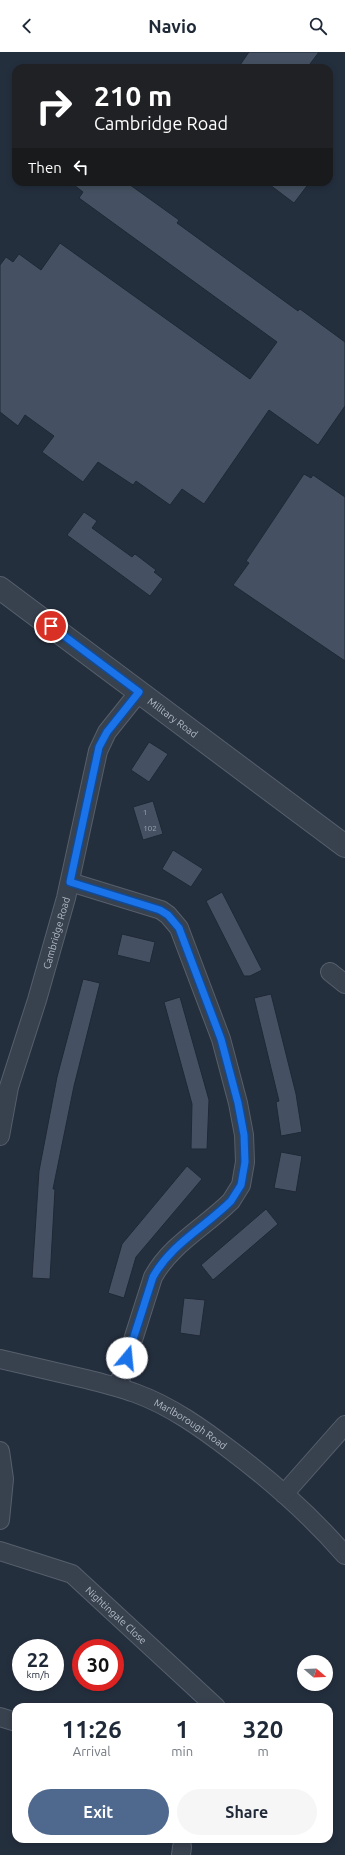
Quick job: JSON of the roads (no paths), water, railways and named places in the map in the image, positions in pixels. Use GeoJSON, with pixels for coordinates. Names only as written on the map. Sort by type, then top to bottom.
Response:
{"type":"FeatureCollection","features":[{"type":"Feature","properties":{"kind":"street","name":"Military Road"},"geometry":{"type":"LineString","coordinates":[[0,588],[345,846]]}},
{"type":"Feature","properties":{"kind":"street","name":"Cambridge Road"},"geometry":{"type":"LineString","coordinates":[[0,1136],[9,1087],[37,1000],[70,882],[99,747],[107,732],[139,692]]}},
{"type":"Feature","properties":{"kind":"street"},"geometry":{"type":"LineString","coordinates":[[70,882],[160,910],[168,915],[179,928],[221,1039],[234,1085],[245,1148],[244,1174],[237,1192],[231,1201],[170,1253],[158,1267],[153,1277],[118,1387]]}},
{"type":"Feature","properties":{"kind":"street"},"geometry":{"type":"LineString","coordinates":[[330,972],[345,984]]}},
{"type":"Feature","properties":{"kind":"street","name":"Marlborough Road"},"geometry":{"type":"LineString","coordinates":[[0,1359],[118,1387],[146,1397],[192,1423],[250,1465],[284,1494],[320,1528],[345,1555]]}},
{"type":"Feature","properties":{"kind":"street"},"geometry":{"type":"LineString","coordinates":[[284,1494],[345,1425]]}},
{"type":"Feature","properties":{"kind":"street"},"geometry":{"type":"LineString","coordinates":[[0,1452],[4,1479],[0,1520]]}},
{"type":"Feature","properties":{"kind":"street","name":"Nightingale Close"},"geometry":{"type":"LineString","coordinates":[[0,1551],[72,1574],[212,1703]]}},
{"type":"Feature","properties":{"kind":"street"},"geometry":{"type":"LineString","coordinates":[[0,1717],[12,1721]]}}]}
